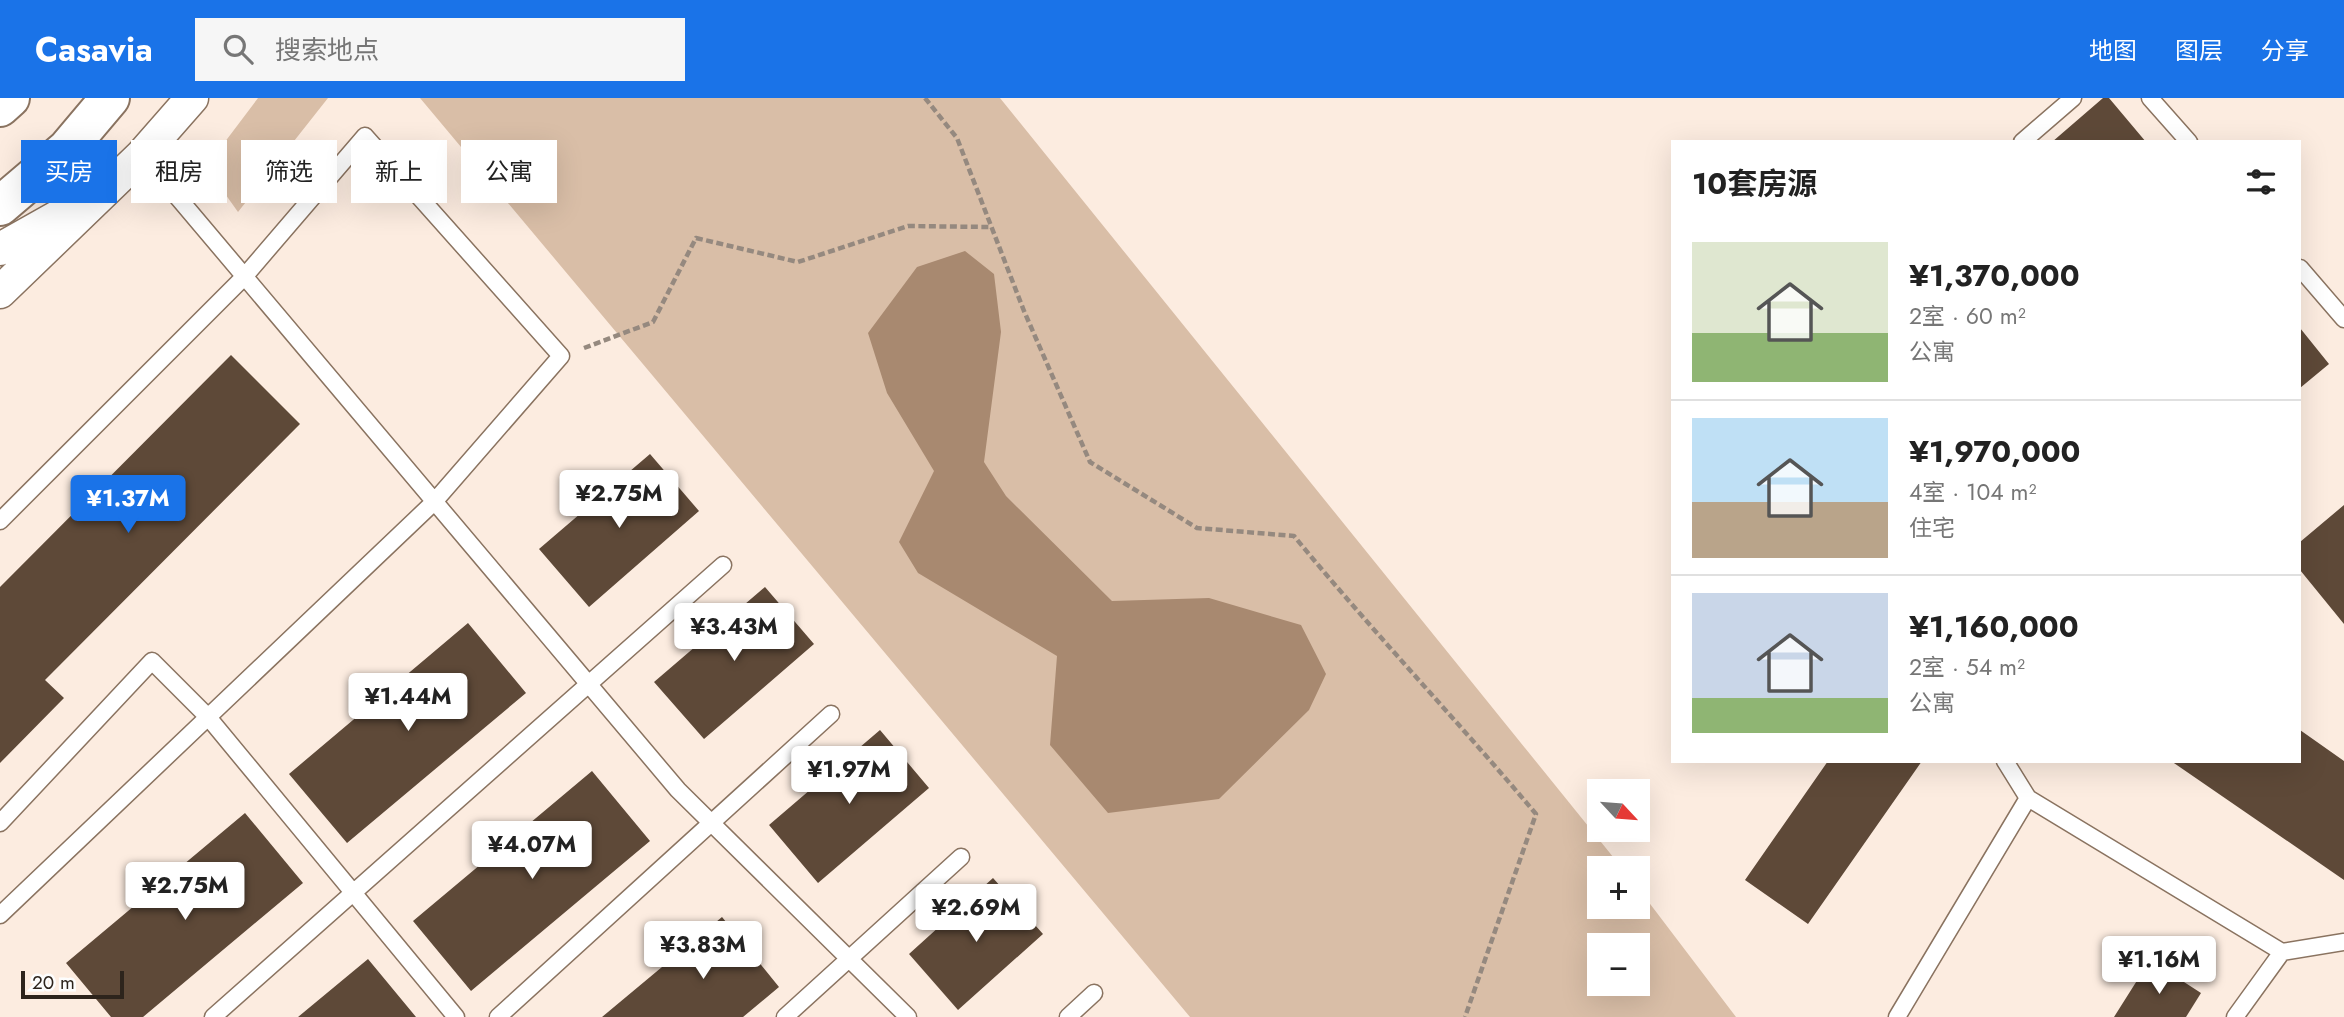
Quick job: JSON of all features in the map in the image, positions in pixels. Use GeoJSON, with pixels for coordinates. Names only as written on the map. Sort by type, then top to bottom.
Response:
{"type":"FeatureCollection","features":[{"type":"Feature","properties":{"kind":"main road"},"geometry":{"type":"LineString","coordinates":[[0,107],[10,98]]}},
{"type":"Feature","properties":{"kind":"main road"},"geometry":{"type":"LineString","coordinates":[[0,206],[67,149],[110,98]]}},
{"type":"Feature","properties":{"kind":"street"},"geometry":{"type":"LineString","coordinates":[[155,140],[192,98]]}},
{"type":"Feature","properties":{"kind":"street"},"geometry":{"type":"LineString","coordinates":[[117,179],[131,166]]}},
{"type":"Feature","properties":{"kind":"street"},"geometry":{"type":"LineString","coordinates":[[0,249],[83,203]]}},
{"type":"Feature","properties":{"kind":"street"},"geometry":{"type":"LineString","coordinates":[[0,292],[92,203]]}},
{"type":"Feature","properties":{"kind":"lane"},"geometry":{"type":"LineString","coordinates":[[2024,140],[2073,98]]}},
{"type":"Feature","properties":{"kind":"lane"},"geometry":{"type":"LineString","coordinates":[[2150,98],[2187,140]]}},
{"type":"Feature","properties":{"kind":"lane"},"geometry":{"type":"LineString","coordinates":[[0,521],[244,277],[365,136],[561,356],[434,502],[0,915]]}},
{"type":"Feature","properties":{"kind":"lane"},"geometry":{"type":"LineString","coordinates":[[182,203],[678,790],[908,1017]]}},
{"type":"Feature","properties":{"kind":"lane"},"geometry":{"type":"LineString","coordinates":[[2301,269],[2344,319]]}},
{"type":"Feature","properties":{"kind":"lane"},"geometry":{"type":"LineString","coordinates":[[213,1017],[723,565]]}},
{"type":"Feature","properties":{"kind":"lane"},"geometry":{"type":"LineString","coordinates":[[0,823],[152,661],[208,717],[456,1017]]}},
{"type":"Feature","properties":{"kind":"lane"},"geometry":{"type":"LineString","coordinates":[[498,1017],[831,715]]}},
{"type":"Feature","properties":{"kind":"lane"},"geometry":{"type":"LineString","coordinates":[[2006,763],[2028,798],[2282,952],[2344,942]]}},
{"type":"Feature","properties":{"kind":"lane"},"geometry":{"type":"LineString","coordinates":[[1897,1017],[2028,798]]}},
{"type":"Feature","properties":{"kind":"lane"},"geometry":{"type":"LineString","coordinates":[[785,1017],[961,857]]}},
{"type":"Feature","properties":{"kind":"lane"},"geometry":{"type":"LineString","coordinates":[[2235,1017],[2282,952]]}},
{"type":"Feature","properties":{"kind":"lane"},"geometry":{"type":"LineString","coordinates":[[1068,1017],[1094,993]]}},
{"type":"Feature","properties":{"kind":"path"},"geometry":{"type":"LineString","coordinates":[[925,98],[957,138],[991,227],[1090,462],[1197,528],[1294,536],[1369,626],[1466,730],[1536,814],[1465,1017]]}},
{"type":"Feature","properties":{"kind":"path"},"geometry":{"type":"LineString","coordinates":[[561,356],[653,322],[696,238],[798,262],[908,226],[991,227]]}},
{"type":"Feature","properties":{"kind":"shaded area"},"geometry":{"type":"Polygon","coordinates":[[[258,98],[328,98],[295,140],[241,140],[241,203],[245,203],[238,212],[227,197],[226,140],[258,98]]]}},
{"type":"Feature","properties":{"kind":"shaded area"},"geometry":{"type":"Polygon","coordinates":[[[420,98],[1000,98],[1587,825],[1587,842],[1601,842],[1612,856],[1587,856],[1587,919],[1650,919],[1650,904],[1736,1017],[1190,1017],[508,203],[557,203],[557,140],[461,140],[461,147],[420,98]]]}},
{"type":"Feature","properties":{"kind":"shaded area"},"geometry":{"type":"Polygon","coordinates":[[[965,251],[994,274],[1001,332],[984,462],[1006,496],[1112,601],[1209,598],[1301,625],[1326,674],[1309,710],[1219,799],[1108,813],[1050,745],[1057,656],[918,573],[899,542],[934,471],[887,393],[868,333],[917,267],[965,251]]]}},
{"type":"Feature","properties":{"kind":"building"},"geometry":{"type":"Polygon","coordinates":[[[2103,98],[2109,98],[2144,140],[2054,140],[2103,98]]]}},
{"type":"Feature","properties":{"kind":"building"},"geometry":{"type":"Polygon","coordinates":[[[2301,329],[2329,364],[2301,387],[2301,329]]]}},
{"type":"Feature","properties":{"kind":"building"},"geometry":{"type":"Polygon","coordinates":[[[231,355],[300,424],[45,680],[64,698],[0,763],[0,587],[231,355]]]}},
{"type":"Feature","properties":{"kind":"building"},"geometry":{"type":"Polygon","coordinates":[[[650,454],[699,511],[589,607],[539,549],[650,454]]]}},
{"type":"Feature","properties":{"kind":"building"},"geometry":{"type":"Polygon","coordinates":[[[2344,505],[2344,624],[2301,571],[2301,541],[2344,505]]]}},
{"type":"Feature","properties":{"kind":"building"},"geometry":{"type":"Polygon","coordinates":[[[765,587],[814,644],[704,739],[654,682],[765,587]]]}},
{"type":"Feature","properties":{"kind":"building"},"geometry":{"type":"Polygon","coordinates":[[[468,623],[526,693],[347,843],[289,774],[468,623]]]}},
{"type":"Feature","properties":{"kind":"building"},"geometry":{"type":"Polygon","coordinates":[[[880,730],[929,788],[818,883],[769,825],[880,730]]]}},
{"type":"Feature","properties":{"kind":"building"},"geometry":{"type":"Polygon","coordinates":[[[2301,731],[2344,761],[2344,880],[2174,763],[2301,763],[2301,731]]]}},
{"type":"Feature","properties":{"kind":"building"},"geometry":{"type":"Polygon","coordinates":[[[1827,763],[1921,763],[1808,924],[1745,880],[1827,763]]]}},
{"type":"Feature","properties":{"kind":"building"},"geometry":{"type":"Polygon","coordinates":[[[592,771],[650,841],[471,991],[413,921],[592,771]]]}},
{"type":"Feature","properties":{"kind":"building"},"geometry":{"type":"Polygon","coordinates":[[[245,813],[303,883],[143,1017],[111,1017],[66,963],[245,813]]]}},
{"type":"Feature","properties":{"kind":"building"},"geometry":{"type":"Polygon","coordinates":[[[993,878],[1043,934],[958,1010],[909,954],[993,878]]]}},
{"type":"Feature","properties":{"kind":"building"},"geometry":{"type":"Polygon","coordinates":[[[722,917],[779,987],[743,1017],[602,1017],[722,917]]]}},
{"type":"Feature","properties":{"kind":"building"},"geometry":{"type":"Polygon","coordinates":[[[368,959],[416,1017],[298,1017],[368,959]]]}},
{"type":"Feature","properties":{"kind":"building"},"geometry":{"type":"Polygon","coordinates":[[[2150,960],[2201,993],[2186,1017],[2114,1017],[2150,960]]]}}]}
